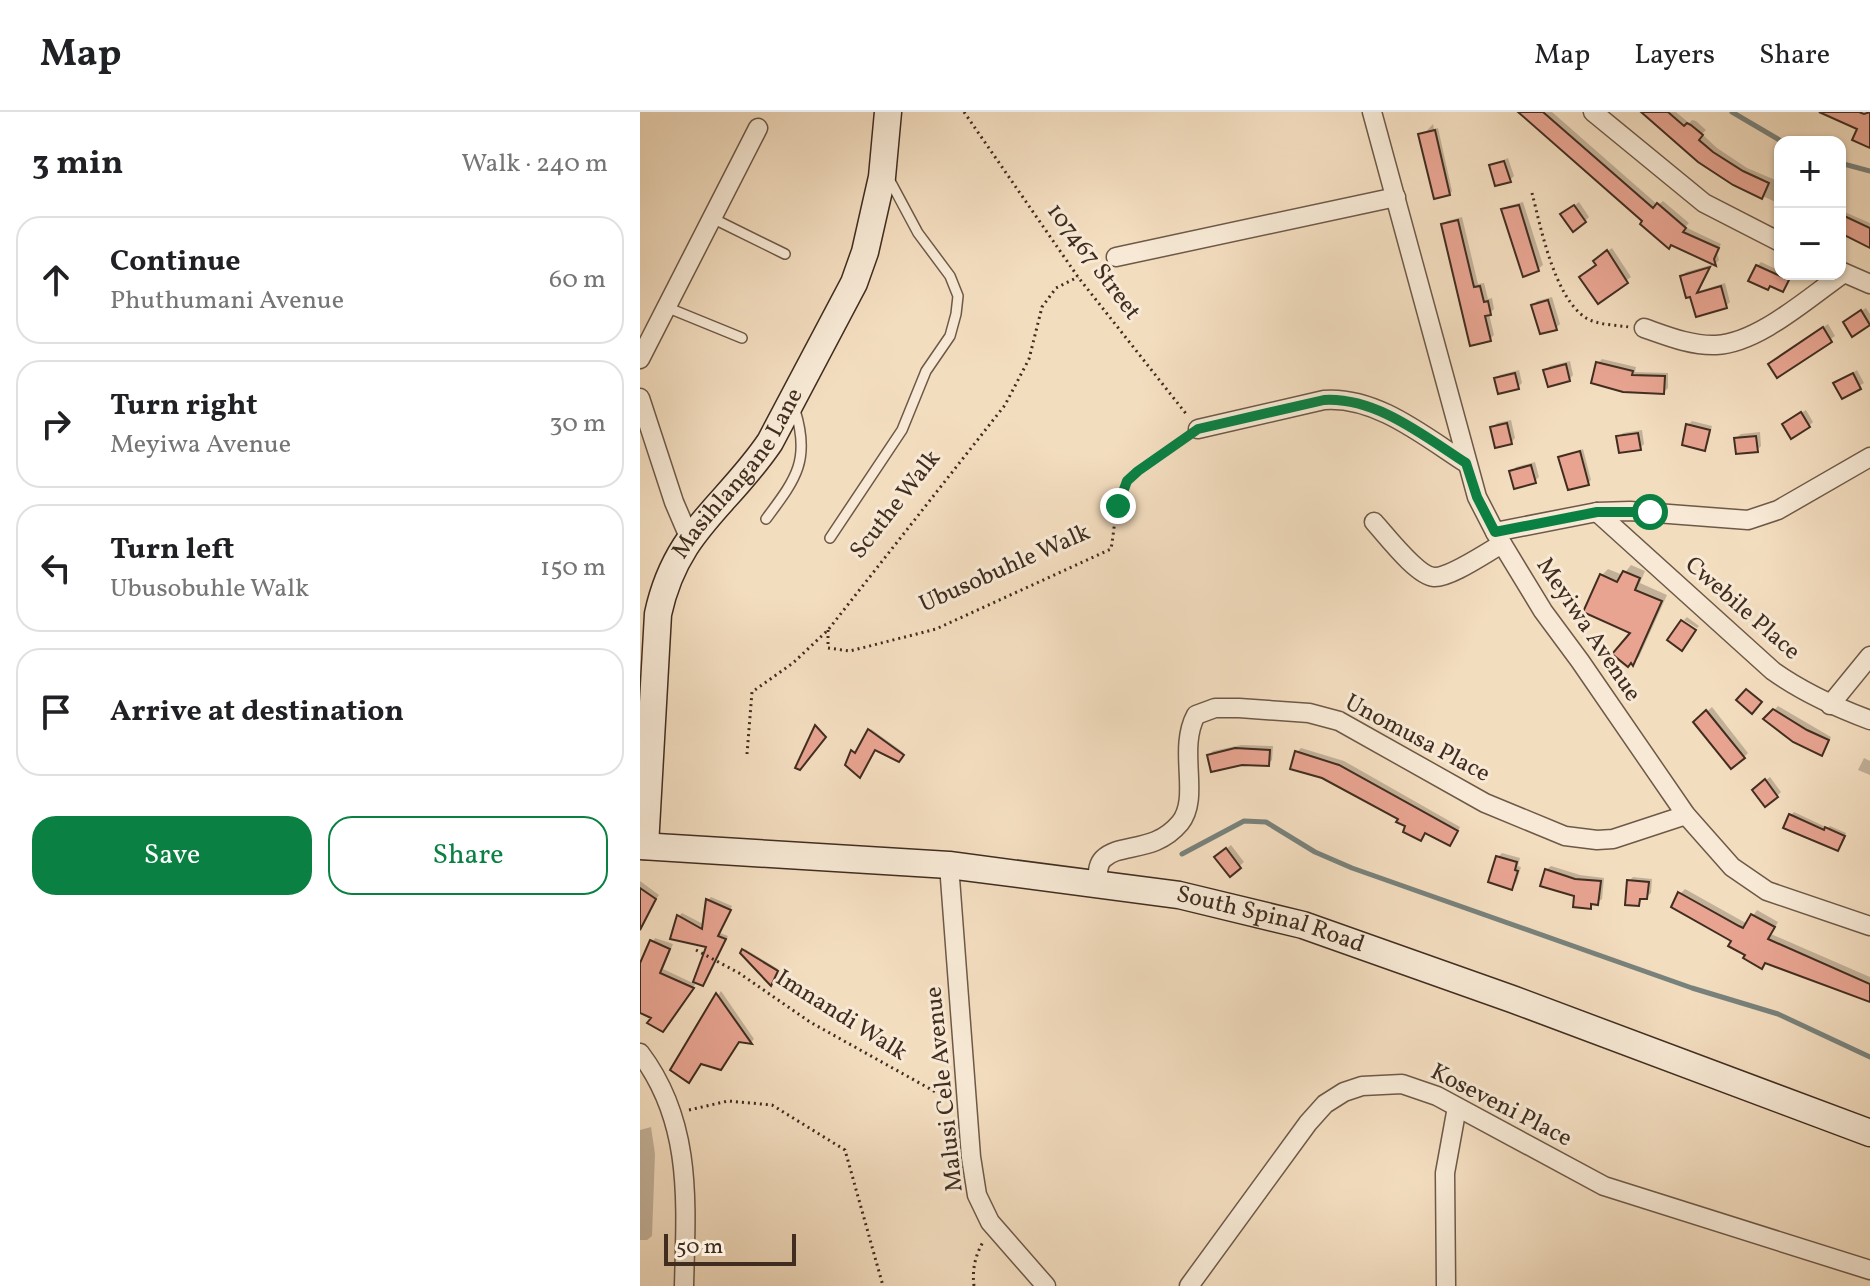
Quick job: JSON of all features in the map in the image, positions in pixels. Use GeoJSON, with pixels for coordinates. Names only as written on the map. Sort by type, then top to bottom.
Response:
{"type":"FeatureCollection","features":[{"type":"Feature","properties":{"kind":"street","name":"Masihlangane Lane"},"geometry":{"type":"LineString","coordinates":[[642,846],[647,679],[663,587],[689,537],[755,465],[854,283],[865,252],[883,166],[888,112]]}},
{"type":"Feature","properties":{"kind":"street","name":"Meyiwa Avenue"},"geometry":{"type":"LineString","coordinates":[[1372,112],[1466,463],[1477,497],[1498,538],[1561,638],[1686,815],[1732,867],[1750,881],[1796,902],[1870,926]]}},
{"type":"Feature","properties":{"kind":"street"},"geometry":{"type":"LineString","coordinates":[[1593,112],[1704,203],[1774,239]]}},
{"type":"Feature","properties":{"kind":"street"},"geometry":{"type":"LineString","coordinates":[[640,359],[758,128]]}},
{"type":"Feature","properties":{"kind":"street"},"geometry":{"type":"LineString","coordinates":[[1116,257],[1396,197]]}},
{"type":"Feature","properties":{"kind":"street"},"geometry":{"type":"LineString","coordinates":[[1846,274],[1870,284]]}},
{"type":"Feature","properties":{"kind":"street"},"geometry":{"type":"LineString","coordinates":[[1644,328],[1686,342],[1716,345],[1741,340],[1764,328],[1831,280]]}},
{"type":"Feature","properties":{"kind":"street"},"geometry":{"type":"LineString","coordinates":[[640,398],[674,502],[689,537]]}},
{"type":"Feature","properties":{"kind":"street"},"geometry":{"type":"LineString","coordinates":[[1198,429],[1324,400],[1342,399],[1380,411],[1466,463]]}},
{"type":"Feature","properties":{"kind":"street"},"geometry":{"type":"LineString","coordinates":[[1374,522],[1422,573],[1435,577],[1446,574],[1498,538],[1597,512],[1630,511],[1748,520],[1778,510],[1870,457]]}},
{"type":"Feature","properties":{"kind":"street","name":"Cwebile Place"},"geometry":{"type":"LineString","coordinates":[[1597,512],[1773,671],[1830,705],[1870,720]]}},
{"type":"Feature","properties":{"kind":"street"},"geometry":{"type":"LineString","coordinates":[[1830,705],[1870,656]]}},
{"type":"Feature","properties":{"kind":"street","name":"Unomusa Place"},"geometry":{"type":"LineString","coordinates":[[1097,883],[1098,867],[1103,859],[1163,839],[1183,819],[1189,790],[1187,748],[1190,725],[1196,715],[1215,708],[1309,713],[1339,721],[1485,803],[1565,836],[1613,839],[1686,815]]}},
{"type":"Feature","properties":{"kind":"street","name":"South Spinal Road"},"geometry":{"type":"LineString","coordinates":[[642,846],[949,865],[1179,895],[1303,925],[1556,1015],[1870,1133]]}},
{"type":"Feature","properties":{"kind":"street","name":"Malusi Cele Avenue"},"geometry":{"type":"LineString","coordinates":[[949,865],[971,1157],[977,1195],[993,1225],[1046,1286]]}},
{"type":"Feature","properties":{"kind":"street"},"geometry":{"type":"LineString","coordinates":[[640,1053],[659,1081],[673,1114],[685,1180],[684,1286]]}},
{"type":"Feature","properties":{"kind":"street","name":"Koseveni Place"},"geometry":{"type":"LineString","coordinates":[[1189,1286],[1325,1104],[1344,1092],[1386,1083],[1419,1088],[1604,1186],[1870,1270]]}},
{"type":"Feature","properties":{"kind":"street"},"geometry":{"type":"LineString","coordinates":[[1446,1286],[1445,1173],[1457,1107]]}},
{"type":"Feature","properties":{"kind":"lane"},"geometry":{"type":"LineString","coordinates":[[830,538],[902,430],[926,371],[950,336],[956,314],[958,296],[950,276],[918,233],[883,166]]}},
{"type":"Feature","properties":{"kind":"lane"},"geometry":{"type":"LineString","coordinates":[[712,218],[785,254]]}},
{"type":"Feature","properties":{"kind":"lane"},"geometry":{"type":"LineString","coordinates":[[666,307],[742,338]]}},
{"type":"Feature","properties":{"kind":"lane"},"geometry":{"type":"LineString","coordinates":[[766,519],[794,482],[799,467],[800,431],[792,402]]}},
{"type":"Feature","properties":{"kind":"path","name":"107467 Street"},"geometry":{"type":"LineString","coordinates":[[964,112],[1078,277],[1198,429]]}},
{"type":"Feature","properties":{"kind":"path"},"geometry":{"type":"LineString","coordinates":[[1532,193],[1552,264],[1560,285],[1575,307],[1587,318],[1607,324],[1644,328]]}},
{"type":"Feature","properties":{"kind":"path","name":"Scuthe Walk"},"geometry":{"type":"LineString","coordinates":[[747,754],[752,692],[793,663],[828,630],[1005,405],[1029,359],[1042,307],[1056,288],[1078,277]]}},
{"type":"Feature","properties":{"kind":"path","name":"Ubusobuhle Walk"},"geometry":{"type":"LineString","coordinates":[[828,630],[828,648],[850,651],[936,629],[1111,549],[1118,506],[1127,481],[1198,429]]}},
{"type":"Feature","properties":{"kind":"path","name":"Imnandi Walk"},"geometry":{"type":"LineString","coordinates":[[696,950],[739,973],[810,1022],[968,1109]]}},
{"type":"Feature","properties":{"kind":"path"},"geometry":{"type":"LineString","coordinates":[[673,1114],[728,1101],[772,1105],[845,1150],[883,1286]]}},
{"type":"Feature","properties":{"kind":"path"},"geometry":{"type":"LineString","coordinates":[[974,1286],[977,1252],[993,1225]]}},
{"type":"Feature","properties":{"kind":"building"},"geometry":{"type":"Polygon","coordinates":[[[1518,112],[1543,112],[1653,208],[1657,203],[1686,228],[1683,232],[1719,248],[1714,259],[1716,266],[1671,245],[1669,249],[1640,224],[1642,221],[1518,112]]]}},
{"type":"Feature","properties":{"kind":"building"},"geometry":{"type":"Polygon","coordinates":[[[1641,112],[1668,112],[1684,126],[1687,123],[1691,125],[1703,135],[1699,140],[1713,152],[1769,183],[1762,199],[1698,162],[1641,112]]]}},
{"type":"Feature","properties":{"kind":"building"},"geometry":{"type":"Polygon","coordinates":[[[1819,112],[1870,112],[1870,148],[1852,140],[1857,129],[1819,112]]]}},
{"type":"Feature","properties":{"kind":"building"},"geometry":{"type":"Polygon","coordinates":[[[1435,130],[1450,195],[1434,199],[1418,134],[1435,130]]]}},
{"type":"Feature","properties":{"kind":"building"},"geometry":{"type":"Polygon","coordinates":[[[1504,161],[1511,182],[1495,186],[1489,165],[1504,161]]]}},
{"type":"Feature","properties":{"kind":"building"},"geometry":{"type":"Polygon","coordinates":[[[1519,205],[1539,271],[1523,277],[1501,209],[1519,205]]]}},
{"type":"Feature","properties":{"kind":"building"},"geometry":{"type":"Polygon","coordinates":[[[1574,205],[1586,222],[1573,232],[1560,214],[1574,205]]]}},
{"type":"Feature","properties":{"kind":"building"},"geometry":{"type":"Polygon","coordinates":[[[1846,217],[1870,228],[1870,248],[1846,236],[1846,217]]]}},
{"type":"Feature","properties":{"kind":"building"},"geometry":{"type":"Polygon","coordinates":[[[1458,220],[1474,287],[1480,286],[1491,315],[1485,316],[1491,341],[1470,346],[1441,224],[1458,220]]]}},
{"type":"Feature","properties":{"kind":"building"},"geometry":{"type":"Polygon","coordinates":[[[1607,250],[1628,283],[1598,304],[1579,277],[1596,265],[1593,261],[1607,250]]]}},
{"type":"Feature","properties":{"kind":"building"},"geometry":{"type":"Polygon","coordinates":[[[1756,265],[1774,273],[1774,280],[1789,280],[1783,292],[1770,286],[1768,290],[1748,281],[1756,265]]]}},
{"type":"Feature","properties":{"kind":"building"},"geometry":{"type":"Polygon","coordinates":[[[1710,267],[1697,293],[1721,286],[1727,308],[1696,317],[1690,297],[1686,298],[1680,276],[1710,267]]]}},
{"type":"Feature","properties":{"kind":"building"},"geometry":{"type":"Polygon","coordinates":[[[1548,300],[1557,330],[1540,334],[1531,305],[1548,300]]]}},
{"type":"Feature","properties":{"kind":"building"},"geometry":{"type":"Polygon","coordinates":[[[1861,310],[1870,325],[1852,337],[1843,322],[1861,310]]]}},
{"type":"Feature","properties":{"kind":"building"},"geometry":{"type":"Polygon","coordinates":[[[1823,327],[1832,342],[1777,378],[1768,364],[1823,327]]]}},
{"type":"Feature","properties":{"kind":"building"},"geometry":{"type":"Polygon","coordinates":[[[1596,362],[1633,371],[1632,375],[1665,376],[1664,394],[1623,392],[1591,383],[1596,362]]]}},
{"type":"Feature","properties":{"kind":"building"},"geometry":{"type":"Polygon","coordinates":[[[1566,364],[1570,381],[1548,387],[1543,370],[1566,364]]]}},
{"type":"Feature","properties":{"kind":"building"},"geometry":{"type":"Polygon","coordinates":[[[1515,373],[1519,389],[1498,394],[1494,378],[1515,373]]]}},
{"type":"Feature","properties":{"kind":"building"},"geometry":{"type":"Polygon","coordinates":[[[1853,373],[1861,389],[1842,399],[1833,383],[1853,373]]]}},
{"type":"Feature","properties":{"kind":"building"},"geometry":{"type":"Polygon","coordinates":[[[1801,412],[1810,427],[1791,439],[1782,424],[1801,412]]]}},
{"type":"Feature","properties":{"kind":"building"},"geometry":{"type":"Polygon","coordinates":[[[1507,423],[1512,444],[1495,448],[1490,427],[1507,423]]]}},
{"type":"Feature","properties":{"kind":"building"},"geometry":{"type":"Polygon","coordinates":[[[1686,424],[1710,430],[1705,451],[1682,445],[1686,424]]]}},
{"type":"Feature","properties":{"kind":"building"},"geometry":{"type":"Polygon","coordinates":[[[1638,433],[1641,450],[1619,453],[1616,436],[1638,433]]]}},
{"type":"Feature","properties":{"kind":"building"},"geometry":{"type":"Polygon","coordinates":[[[1756,436],[1758,452],[1736,454],[1734,438],[1756,436]]]}},
{"type":"Feature","properties":{"kind":"building"},"geometry":{"type":"Polygon","coordinates":[[[1580,451],[1589,485],[1568,490],[1558,457],[1580,451]]]}},
{"type":"Feature","properties":{"kind":"building"},"geometry":{"type":"Polygon","coordinates":[[[1531,465],[1536,483],[1514,489],[1509,471],[1531,465]]]}},
{"type":"Feature","properties":{"kind":"building"},"geometry":{"type":"Polygon","coordinates":[[[1623,571],[1640,578],[1635,590],[1662,601],[1633,666],[1631,663],[1628,667],[1612,654],[1630,633],[1583,612],[1600,574],[1617,582],[1623,571]]]}},
{"type":"Feature","properties":{"kind":"building"},"geometry":{"type":"Polygon","coordinates":[[[1681,620],[1696,630],[1682,651],[1667,640],[1681,620]]]}},
{"type":"Feature","properties":{"kind":"building"},"geometry":{"type":"Polygon","coordinates":[[[1746,689],[1762,702],[1752,714],[1736,700],[1746,689]]]}},
{"type":"Feature","properties":{"kind":"building"},"geometry":{"type":"Polygon","coordinates":[[[1773,709],[1829,740],[1822,756],[1793,742],[1763,719],[1773,709]]]}},
{"type":"Feature","properties":{"kind":"building"},"geometry":{"type":"Polygon","coordinates":[[[1706,710],[1745,758],[1731,769],[1693,722],[1706,710]]]}},
{"type":"Feature","properties":{"kind":"building"},"geometry":{"type":"Polygon","coordinates":[[[815,725],[826,737],[800,770],[795,768],[815,725]]]}},
{"type":"Feature","properties":{"kind":"building"},"geometry":{"type":"Polygon","coordinates":[[[868,729],[904,755],[899,762],[875,750],[860,778],[845,765],[851,750],[855,753],[868,729]]]}},
{"type":"Feature","properties":{"kind":"building"},"geometry":{"type":"Polygon","coordinates":[[[1235,748],[1270,750],[1269,766],[1242,765],[1211,772],[1207,755],[1235,748]]]}},
{"type":"Feature","properties":{"kind":"building"},"geometry":{"type":"Polygon","coordinates":[[[1295,751],[1339,765],[1458,831],[1450,846],[1425,833],[1421,841],[1403,832],[1405,826],[1396,822],[1398,819],[1322,778],[1290,769],[1295,751]]]}},
{"type":"Feature","properties":{"kind":"building"},"geometry":{"type":"Polygon","coordinates":[[[1765,779],[1778,797],[1765,807],[1752,790],[1765,779]]]}},
{"type":"Feature","properties":{"kind":"building"},"geometry":{"type":"Polygon","coordinates":[[[1789,814],[1845,836],[1838,851],[1783,828],[1789,814]]]}},
{"type":"Feature","properties":{"kind":"building"},"geometry":{"type":"Polygon","coordinates":[[[1226,848],[1241,868],[1230,877],[1214,857],[1226,848]]]}},
{"type":"Feature","properties":{"kind":"building"},"geometry":{"type":"Polygon","coordinates":[[[1496,856],[1517,862],[1515,870],[1518,871],[1512,890],[1488,882],[1496,856]]]}},
{"type":"Feature","properties":{"kind":"building"},"geometry":{"type":"Polygon","coordinates":[[[1545,869],[1575,879],[1601,881],[1598,905],[1591,904],[1591,909],[1573,907],[1574,896],[1540,886],[1545,869]]]}},
{"type":"Feature","properties":{"kind":"building"},"geometry":{"type":"Polygon","coordinates":[[[1627,880],[1649,882],[1647,899],[1640,899],[1639,906],[1625,905],[1627,880]]]}},
{"type":"Feature","properties":{"kind":"building"},"geometry":{"type":"Polygon","coordinates":[[[640,888],[656,899],[640,930],[640,888]]]}},
{"type":"Feature","properties":{"kind":"building"},"geometry":{"type":"Polygon","coordinates":[[[1678,892],[1743,928],[1751,914],[1775,927],[1768,939],[1870,984],[1870,1002],[1765,963],[1762,969],[1728,946],[1731,941],[1671,907],[1678,892]]]}},
{"type":"Feature","properties":{"kind":"building"},"geometry":{"type":"Polygon","coordinates":[[[706,899],[731,910],[718,936],[726,939],[703,986],[693,982],[706,947],[670,939],[677,915],[702,929],[706,899]]]}},
{"type":"Feature","properties":{"kind":"building"},"geometry":{"type":"Polygon","coordinates":[[[650,940],[670,949],[660,973],[694,988],[663,1032],[647,1023],[651,1018],[640,1013],[640,963],[650,940]]]}},
{"type":"Feature","properties":{"kind":"building"},"geometry":{"type":"Polygon","coordinates":[[[742,949],[778,971],[771,986],[740,953],[742,949]]]}},
{"type":"Feature","properties":{"kind":"building"},"geometry":{"type":"Polygon","coordinates":[[[716,993],[752,1044],[739,1042],[721,1070],[701,1064],[689,1083],[670,1070],[716,993]]]}},
{"type":"Feature","properties":{"kind":"waterway"},"geometry":{"type":"LineString","coordinates":[[1732,112],[1774,137]]}},
{"type":"Feature","properties":{"kind":"waterway"},"geometry":{"type":"LineString","coordinates":[[1846,165],[1870,171]]}},
{"type":"Feature","properties":{"kind":"waterway"},"geometry":{"type":"LineString","coordinates":[[1182,854],[1244,821],[1266,822],[1315,852],[1352,868],[1692,988],[1778,1014],[1870,1057]]}},
{"type":"Feature","properties":{"kind":"route"},"geometry":{"type":"LineString","coordinates":[[1118,506],[1127,481],[1198,429],[1324,400],[1342,399],[1380,411],[1466,463],[1477,497],[1495,532],[1597,512],[1650,512]]}}]}
